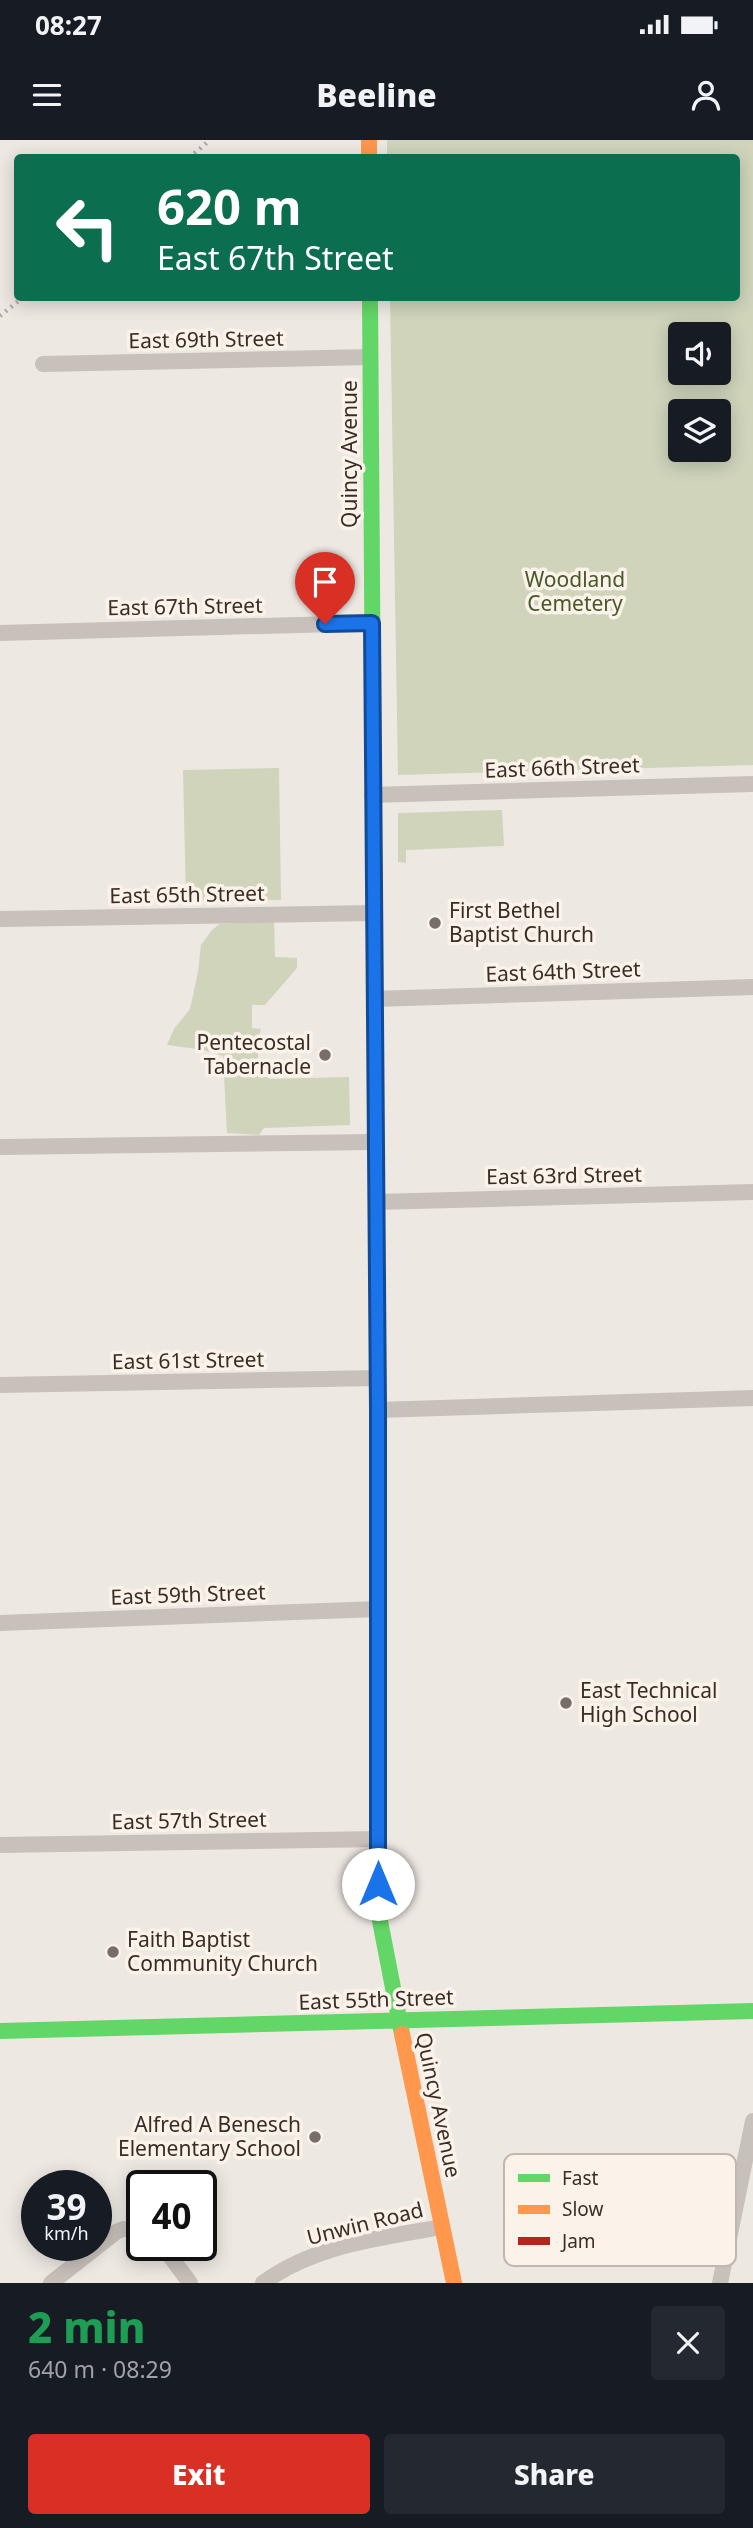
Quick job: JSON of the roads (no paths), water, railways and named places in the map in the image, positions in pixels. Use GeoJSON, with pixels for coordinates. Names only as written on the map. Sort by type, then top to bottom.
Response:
{"type":"FeatureCollection","features":[{"type":"Feature","properties":{"kind":"street","name":"Quincy Avenue"},"geometry":{"type":"LineString","coordinates":[[370,301],[380,1921],[454,2283]]}},
{"type":"Feature","properties":{"kind":"street","name":"East 69th Street"},"geometry":{"type":"LineString","coordinates":[[43,364],[370,357]]}},
{"type":"Feature","properties":{"kind":"street","name":"East 67th Street"},"geometry":{"type":"LineString","coordinates":[[0,633],[372,623]]}},
{"type":"Feature","properties":{"kind":"street","name":"East 66th Street"},"geometry":{"type":"LineString","coordinates":[[372,795],[753,784]]}},
{"type":"Feature","properties":{"kind":"street","name":"East 65th Street"},"geometry":{"type":"LineString","coordinates":[[0,919],[374,912]]}},
{"type":"Feature","properties":{"kind":"street","name":"East 64th Street"},"geometry":{"type":"LineString","coordinates":[[374,999],[753,987]]}},
{"type":"Feature","properties":{"kind":"street"},"geometry":{"type":"LineString","coordinates":[[0,1147],[375,1142]]}},
{"type":"Feature","properties":{"kind":"street","name":"East 63rd Street"},"geometry":{"type":"LineString","coordinates":[[376,1202],[753,1192]]}},
{"type":"Feature","properties":{"kind":"street","name":"East 61st Street"},"geometry":{"type":"LineString","coordinates":[[0,1385],[378,1378]]}},
{"type":"Feature","properties":{"kind":"street"},"geometry":{"type":"LineString","coordinates":[[378,1410],[753,1398]]}},
{"type":"Feature","properties":{"kind":"street","name":"East 59th Street"},"geometry":{"type":"LineString","coordinates":[[0,1623],[378,1609]]}},
{"type":"Feature","properties":{"kind":"street","name":"East 57th Street"},"geometry":{"type":"LineString","coordinates":[[0,1845],[379,1839]]}},
{"type":"Feature","properties":{"kind":"street","name":"East 55th Street"},"geometry":{"type":"LineString","coordinates":[[0,2031],[753,2011]]}},
{"type":"Feature","properties":{"kind":"street"},"geometry":{"type":"LineString","coordinates":[[736,2204],[753,2121]]}},
{"type":"Feature","properties":{"kind":"street","name":"Unwin Road"},"geometry":{"type":"LineString","coordinates":[[263,2283],[278,2272],[312,2256],[351,2244],[442,2227]]}},
{"type":"Feature","properties":{"kind":"street"},"geometry":{"type":"LineString","coordinates":[[51,2283],[116,2232],[126,2230]]}},
{"type":"Feature","properties":{"kind":"street"},"geometry":{"type":"LineString","coordinates":[[174,2261],[190,2283]]}},
{"type":"Feature","properties":{"kind":"railway"},"geometry":{"type":"LineString","coordinates":[[194,154],[210,140]]}},
{"type":"Feature","properties":{"kind":"railway"},"geometry":{"type":"LineString","coordinates":[[0,316],[18,301]]}},
{"type":"Feature","properties":{"kind":"place","name":"First Bethel Baptist Church"},"geometry":{"type":"Point","coordinates":[435,923]}},
{"type":"Feature","properties":{"kind":"place","name":"Pentecostal Tabernacle"},"geometry":{"type":"Point","coordinates":[325,1055]}},
{"type":"Feature","properties":{"kind":"place","name":"East Technical High School"},"geometry":{"type":"Point","coordinates":[566,1703]}},
{"type":"Feature","properties":{"kind":"place","name":"Faith Baptist Community Church"},"geometry":{"type":"Point","coordinates":[113,1952]}},
{"type":"Feature","properties":{"kind":"place","name":"Alfred A Benesch Elementary School"},"geometry":{"type":"Point","coordinates":[315,2137]}},
{"type":"Feature","properties":{"kind":"park label","name":"Woodland Cemetery"},"geometry":{"type":"Point","coordinates":[575,592]}}]}
